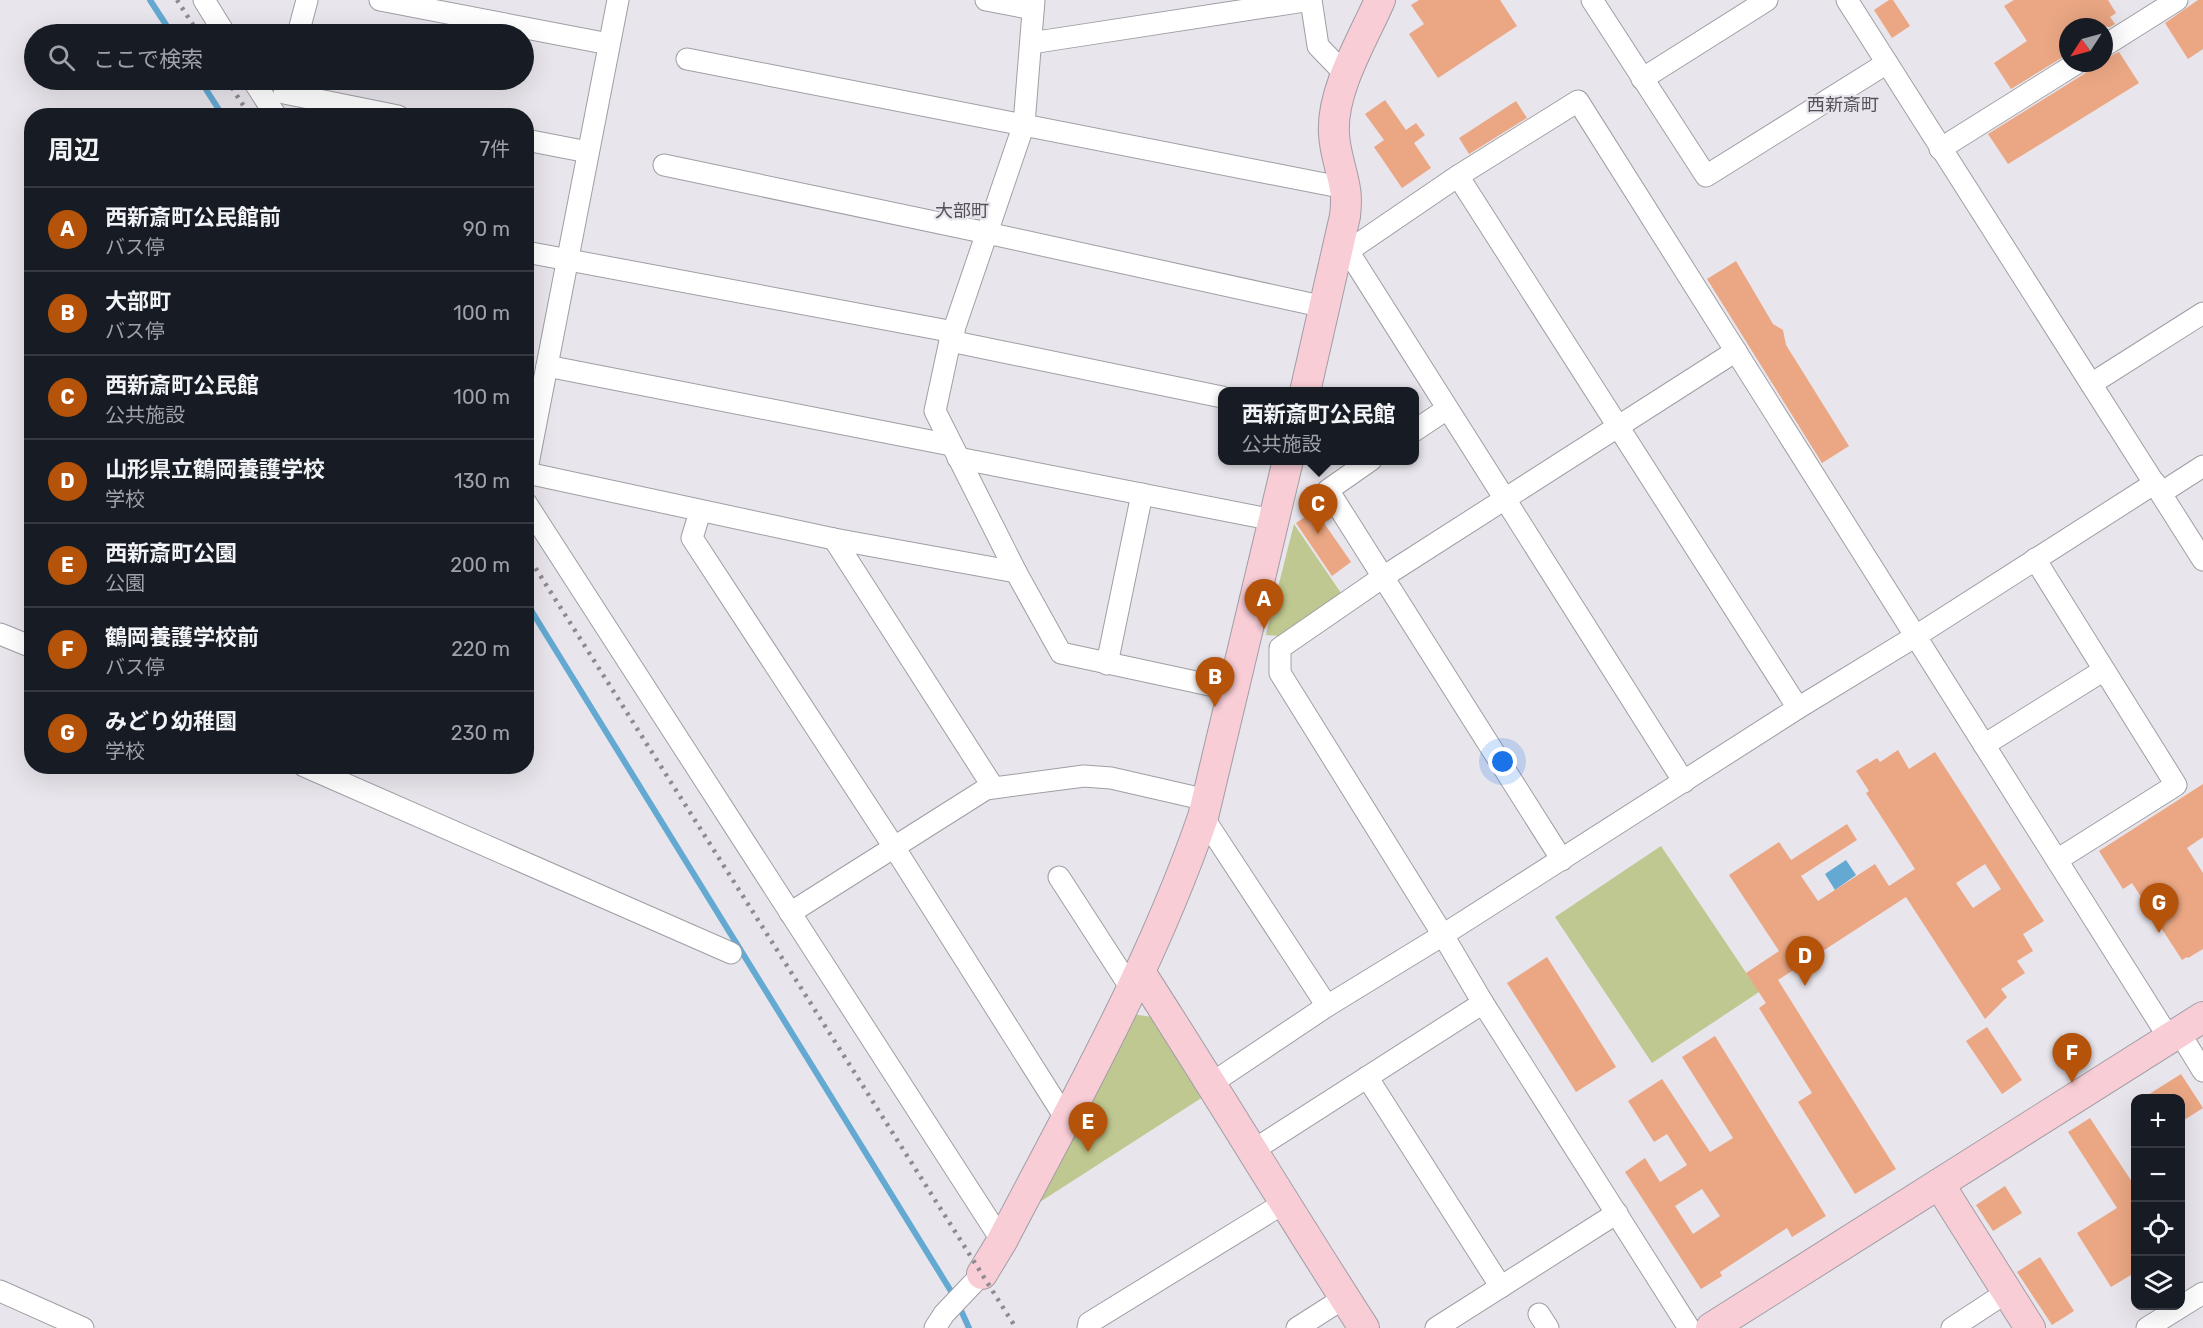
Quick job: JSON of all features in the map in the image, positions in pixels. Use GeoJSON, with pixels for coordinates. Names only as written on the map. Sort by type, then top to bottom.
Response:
{"type":"FeatureCollection","features":[{"type":"Feature","properties":{"kind":"street"},"geometry":{"type":"LineString","coordinates":[[204,0],[219,24]]}},
{"type":"Feature","properties":{"kind":"street"},"geometry":{"type":"LineString","coordinates":[[301,24],[307,0]]}},
{"type":"Feature","properties":{"kind":"street"},"geometry":{"type":"LineString","coordinates":[[380,0],[505,24]]}},
{"type":"Feature","properties":{"kind":"street"},"geometry":{"type":"LineString","coordinates":[[534,436],[618,0]]}},
{"type":"Feature","properties":{"kind":"street"},"geometry":{"type":"LineString","coordinates":[[986,0],[1033,4],[1024,124],[952,336],[935,411],[1061,653],[1233,690]]}},
{"type":"Feature","properties":{"kind":"street"},"geometry":{"type":"LineString","coordinates":[[1031,43],[1198,9],[1311,0],[1318,46],[1346,75]]}},
{"type":"Feature","properties":{"kind":"street"},"geometry":{"type":"LineString","coordinates":[[1306,387],[1325,307],[1343,250],[1346,188],[1338,166],[1333,132],[1338,101],[1346,75],[1380,0]]}},
{"type":"Feature","properties":{"kind":"street"},"geometry":{"type":"LineString","coordinates":[[1592,0],[1706,176],[1887,63]]}},
{"type":"Feature","properties":{"kind":"street"},"geometry":{"type":"LineString","coordinates":[[1642,79],[1767,0]]}},
{"type":"Feature","properties":{"kind":"street"},"geometry":{"type":"LineString","coordinates":[[1846,0],[2203,560]]}},
{"type":"Feature","properties":{"kind":"street"},"geometry":{"type":"LineString","coordinates":[[2113,40],[2177,0]]}},
{"type":"Feature","properties":{"kind":"street"},"geometry":{"type":"LineString","coordinates":[[534,30],[609,44]]}},
{"type":"Feature","properties":{"kind":"street"},"geometry":{"type":"LineString","coordinates":[[687,59],[1346,188]]}},
{"type":"Feature","properties":{"kind":"street"},"geometry":{"type":"LineString","coordinates":[[1940,149],[2063,72]]}},
{"type":"Feature","properties":{"kind":"street"},"geometry":{"type":"LineString","coordinates":[[261,90],[273,108]]}},
{"type":"Feature","properties":{"kind":"street"},"geometry":{"type":"LineString","coordinates":[[280,108],[284,90]]}},
{"type":"Feature","properties":{"kind":"street"},"geometry":{"type":"LineString","coordinates":[[300,90],[368,108]]}},
{"type":"Feature","properties":{"kind":"street"},"geometry":{"type":"LineString","coordinates":[[1343,250],[1578,100],[2057,860],[2184,1029],[2203,1071]]}},
{"type":"Feature","properties":{"kind":"street"},"geometry":{"type":"LineString","coordinates":[[534,142],[588,152]]}},
{"type":"Feature","properties":{"kind":"street"},"geometry":{"type":"LineString","coordinates":[[664,165],[987,232],[1325,307]]}},
{"type":"Feature","properties":{"kind":"street"},"geometry":{"type":"LineString","coordinates":[[1458,176],[1798,708]]}},
{"type":"Feature","properties":{"kind":"street"},"geometry":{"type":"LineString","coordinates":[[1343,250],[1684,782]]}},
{"type":"Feature","properties":{"kind":"street"},"geometry":{"type":"LineString","coordinates":[[534,254],[952,336],[1218,396]]}},
{"type":"Feature","properties":{"kind":"street"},"geometry":{"type":"LineString","coordinates":[[2091,384],[2203,313]]}},
{"type":"Feature","properties":{"kind":"street"},"geometry":{"type":"LineString","coordinates":[[1689,1328],[1483,1003],[1280,673],[1280,648],[1383,577],[1736,351]]}},
{"type":"Feature","properties":{"kind":"street"},"geometry":{"type":"LineString","coordinates":[[547,366],[954,451],[1142,494],[1274,520]]}},
{"type":"Feature","properties":{"kind":"street"},"geometry":{"type":"LineString","coordinates":[[1419,428],[1447,409]]}},
{"type":"Feature","properties":{"kind":"street"},"geometry":{"type":"LineString","coordinates":[[935,1328],[944,1314],[982,1274],[1002,1241],[1136,981],[1183,874],[1205,808],[1287,465]]}},
{"type":"Feature","properties":{"kind":"street"},"geometry":{"type":"LineString","coordinates":[[1364,465],[1328,490],[1562,860]]}},
{"type":"Feature","properties":{"kind":"street"},"geometry":{"type":"LineString","coordinates":[[1212,1083],[1327,1006],[1562,860],[2035,559],[2158,488],[2203,466]]}},
{"type":"Feature","properties":{"kind":"street"},"geometry":{"type":"LineString","coordinates":[[534,476],[834,539],[1017,572]]}},
{"type":"Feature","properties":{"kind":"street"},"geometry":{"type":"LineString","coordinates":[[1107,664],[1142,494]]}},
{"type":"Feature","properties":{"kind":"street"},"geometry":{"type":"LineString","coordinates":[[700,512],[692,538],[894,848],[1066,1119]]}},
{"type":"Feature","properties":{"kind":"street"},"geometry":{"type":"LineString","coordinates":[[534,515],[1002,1241]]}},
{"type":"Feature","properties":{"kind":"street"},"geometry":{"type":"LineString","coordinates":[[834,539],[993,787]]}},
{"type":"Feature","properties":{"kind":"street"},"geometry":{"type":"LineString","coordinates":[[2035,559],[2176,785],[2057,860]]}},
{"type":"Feature","properties":{"kind":"street"},"geometry":{"type":"LineString","coordinates":[[0,634],[24,644]]}},
{"type":"Feature","properties":{"kind":"street"},"geometry":{"type":"LineString","coordinates":[[1984,745],[2104,670]]}},
{"type":"Feature","properties":{"kind":"street"},"geometry":{"type":"LineString","coordinates":[[322,774],[731,953]]}},
{"type":"Feature","properties":{"kind":"street"},"geometry":{"type":"LineString","coordinates":[[790,913],[986,789],[1084,776],[1111,778],[1205,808],[1327,1006]]}},
{"type":"Feature","properties":{"kind":"street"},"geometry":{"type":"LineString","coordinates":[[1059,877],[1212,1083],[1284,1203],[1364,1328]]}},
{"type":"Feature","properties":{"kind":"street"},"geometry":{"type":"LineString","coordinates":[[1252,1151],[1483,1003]]}},
{"type":"Feature","properties":{"kind":"street"},"geometry":{"type":"LineString","coordinates":[[1710,1328],[2184,1029]]}},
{"type":"Feature","properties":{"kind":"street"},"geometry":{"type":"LineString","coordinates":[[1367,1077],[1501,1287]]}},
{"type":"Feature","properties":{"kind":"street"},"geometry":{"type":"LineString","coordinates":[[1939,1184],[2030,1328]]}},
{"type":"Feature","properties":{"kind":"street"},"geometry":{"type":"LineString","coordinates":[[1088,1328],[1089,1323],[1284,1203]]}},
{"type":"Feature","properties":{"kind":"street"},"geometry":{"type":"LineString","coordinates":[[1436,1328],[1617,1213]]}},
{"type":"Feature","properties":{"kind":"street"},"geometry":{"type":"LineString","coordinates":[[0,1291],[83,1328]]}},
{"type":"Feature","properties":{"kind":"street"},"geometry":{"type":"LineString","coordinates":[[1952,1328],[2007,1292]]}},
{"type":"Feature","properties":{"kind":"street"},"geometry":{"type":"LineString","coordinates":[[2147,1328],[2203,1293]]}},
{"type":"Feature","properties":{"kind":"street"},"geometry":{"type":"LineString","coordinates":[[1297,1328],[1344,1298]]}},
{"type":"Feature","properties":{"kind":"green space"},"geometry":{"type":"Polygon","coordinates":[[[1294,524],[1341,593],[1281,636],[1266,635],[1294,524]]]}},
{"type":"Feature","properties":{"kind":"green space"},"geometry":{"type":"Polygon","coordinates":[[[1661,846],[1759,992],[1652,1063],[1555,917],[1661,846]]]}},
{"type":"Feature","properties":{"kind":"green space"},"geometry":{"type":"Polygon","coordinates":[[[1131,1014],[1153,1017],[1206,1095],[1029,1209],[1131,1014]]]}},
{"type":"Feature","properties":{"kind":"water"},"geometry":{"type":"Polygon","coordinates":[[[1846,860],[1856,875],[1835,890],[1825,874],[1846,860]]]}},
{"type":"Feature","properties":{"kind":"building"},"geometry":{"type":"Polygon","coordinates":[[[1419,0],[1500,0],[1517,26],[1438,78],[1409,34],[1424,24],[1411,5],[1419,0]]]}},
{"type":"Feature","properties":{"kind":"building"},"geometry":{"type":"Polygon","coordinates":[[[1889,0],[1893,0],[1910,26],[1892,38],[1874,10],[1889,0]]]}},
{"type":"Feature","properties":{"kind":"building"},"geometry":{"type":"Polygon","coordinates":[[[2014,0],[2108,0],[2116,13],[2111,18],[2059,18],[2059,60],[2011,89],[1994,63],[2027,41],[2004,6],[2014,0]]]}},
{"type":"Feature","properties":{"kind":"building"},"geometry":{"type":"Polygon","coordinates":[[[2198,0],[2203,0],[2203,49],[2188,59],[2165,23],[2198,0]]]}},
{"type":"Feature","properties":{"kind":"building"},"geometry":{"type":"Polygon","coordinates":[[[2119,52],[2139,83],[2008,164],[1988,134],[2086,72],[2113,72],[2113,55],[2119,52]]]}},
{"type":"Feature","properties":{"kind":"building"},"geometry":{"type":"Polygon","coordinates":[[[1385,100],[1406,130],[1416,123],[1425,135],[1414,143],[1431,168],[1402,188],[1374,147],[1384,140],[1365,114],[1385,100]]]}},
{"type":"Feature","properties":{"kind":"building"},"geometry":{"type":"Polygon","coordinates":[[[1516,101],[1527,118],[1469,154],[1459,138],[1516,101]]]}},
{"type":"Feature","properties":{"kind":"building"},"geometry":{"type":"Polygon","coordinates":[[[1736,261],[1773,324],[1783,330],[1786,345],[1849,446],[1822,463],[1707,279],[1736,261]]]}},
{"type":"Feature","properties":{"kind":"building"},"geometry":{"type":"Polygon","coordinates":[[[1315,510],[1351,562],[1332,576],[1296,523],[1315,510]]]}},
{"type":"Feature","properties":{"kind":"building"},"geometry":{"type":"Polygon","coordinates":[[[1898,750],[1909,769],[1935,752],[2044,921],[2023,934],[2033,951],[2017,961],[2025,973],[2001,989],[2007,997],[1985,1019],[1906,897],[1778,980],[1896,1169],[1855,1194],[1798,1102],[1812,1093],[1759,1008],[1766,1003],[1746,973],[1779,951],[1729,875],[1779,842],[1791,860],[1847,824],[1857,840],[1801,876],[1818,901],[1875,864],[1889,886],[1915,869],[1866,793],[1869,791],[1856,771],[1877,758],[1880,762],[1898,750]],[[1985,864],[1956,883],[1973,908],[2001,889],[1985,864]]]}},
{"type":"Feature","properties":{"kind":"building"},"geometry":{"type":"Polygon","coordinates":[[[2203,784],[2203,837],[2187,848],[2203,873],[2203,949],[2182,960],[2132,883],[2123,889],[2099,851],[2203,784]]]}},
{"type":"Feature","properties":{"kind":"building"},"geometry":{"type":"Polygon","coordinates":[[[1547,957],[1616,1067],[1576,1092],[1507,983],[1547,957]]]}},
{"type":"Feature","properties":{"kind":"building"},"geometry":{"type":"Polygon","coordinates":[[[1987,1027],[2022,1080],[2002,1094],[1966,1041],[1987,1027]]]}},
{"type":"Feature","properties":{"kind":"building"},"geometry":{"type":"Polygon","coordinates":[[[1715,1036],[1826,1216],[1792,1237],[1787,1228],[1720,1272],[1722,1276],[1701,1289],[1625,1172],[1645,1158],[1660,1182],[1687,1165],[1667,1134],[1654,1142],[1628,1101],[1662,1079],[1710,1152],[1733,1138],[1682,1057],[1715,1036]],[[1702,1189],[1675,1206],[1693,1234],[1720,1216],[1702,1189]]]}},
{"type":"Feature","properties":{"kind":"building"},"geometry":{"type":"Polygon","coordinates":[[[2181,1074],[2203,1108],[2185,1119],[2185,1094],[2149,1094],[2181,1074]]]}},
{"type":"Feature","properties":{"kind":"building"},"geometry":{"type":"Polygon","coordinates":[[[2090,1118],[2131,1180],[2131,1275],[2111,1287],[2077,1233],[2117,1208],[2068,1132],[2090,1118]]]}},
{"type":"Feature","properties":{"kind":"building"},"geometry":{"type":"Polygon","coordinates":[[[2005,1186],[2022,1213],[1993,1231],[1976,1205],[2005,1186]]]}},
{"type":"Feature","properties":{"kind":"building"},"geometry":{"type":"Polygon","coordinates":[[[2040,1257],[2074,1311],[2052,1325],[2017,1272],[2040,1257]]]}},
{"type":"Feature","properties":{"kind":"waterway"},"geometry":{"type":"LineString","coordinates":[[150,0],[166,24]]}},
{"type":"Feature","properties":{"kind":"waterway"},"geometry":{"type":"LineString","coordinates":[[206,90],[218,108]]}},
{"type":"Feature","properties":{"kind":"waterway"},"geometry":{"type":"LineString","coordinates":[[534,615],[954,1296]]}},
{"type":"Feature","properties":{"kind":"waterway"},"geometry":{"type":"LineString","coordinates":[[959,1306],[969,1328]]}},
{"type":"Feature","properties":{"kind":"railway"},"geometry":{"type":"LineString","coordinates":[[177,0],[193,24]]}},
{"type":"Feature","properties":{"kind":"railway"},"geometry":{"type":"LineString","coordinates":[[233,90],[245,108]]}},
{"type":"Feature","properties":{"kind":"railway"},"geometry":{"type":"LineString","coordinates":[[534,566],[1016,1328]]}},
{"type":"Feature","properties":{"kind":"place","name":"西新斎町公民館"},"geometry":{"type":"Point","coordinates":[1318,534]}},
{"type":"Feature","properties":{"kind":"place","name":"西新斎町公民館前"},"geometry":{"type":"Point","coordinates":[1264,629]}},
{"type":"Feature","properties":{"kind":"place","name":"大部町"},"geometry":{"type":"Point","coordinates":[1215,707]}},
{"type":"Feature","properties":{"kind":"place","name":"みどり幼稚園"},"geometry":{"type":"Point","coordinates":[2159,933]}},
{"type":"Feature","properties":{"kind":"place","name":"山形県立鶴岡養護学校"},"geometry":{"type":"Point","coordinates":[1805,986]}},
{"type":"Feature","properties":{"kind":"place","name":"鶴岡養護学校前"},"geometry":{"type":"Point","coordinates":[2072,1083]}},
{"type":"Feature","properties":{"kind":"place","name":"西新斎町公園"},"geometry":{"type":"Point","coordinates":[1088,1152]}},
{"type":"Feature","properties":{"kind":"district","name":"西新斎町"},"geometry":{"type":"Point","coordinates":[1843,105]}},
{"type":"Feature","properties":{"kind":"district","name":"大部町"},"geometry":{"type":"Point","coordinates":[962,211]}}]}
